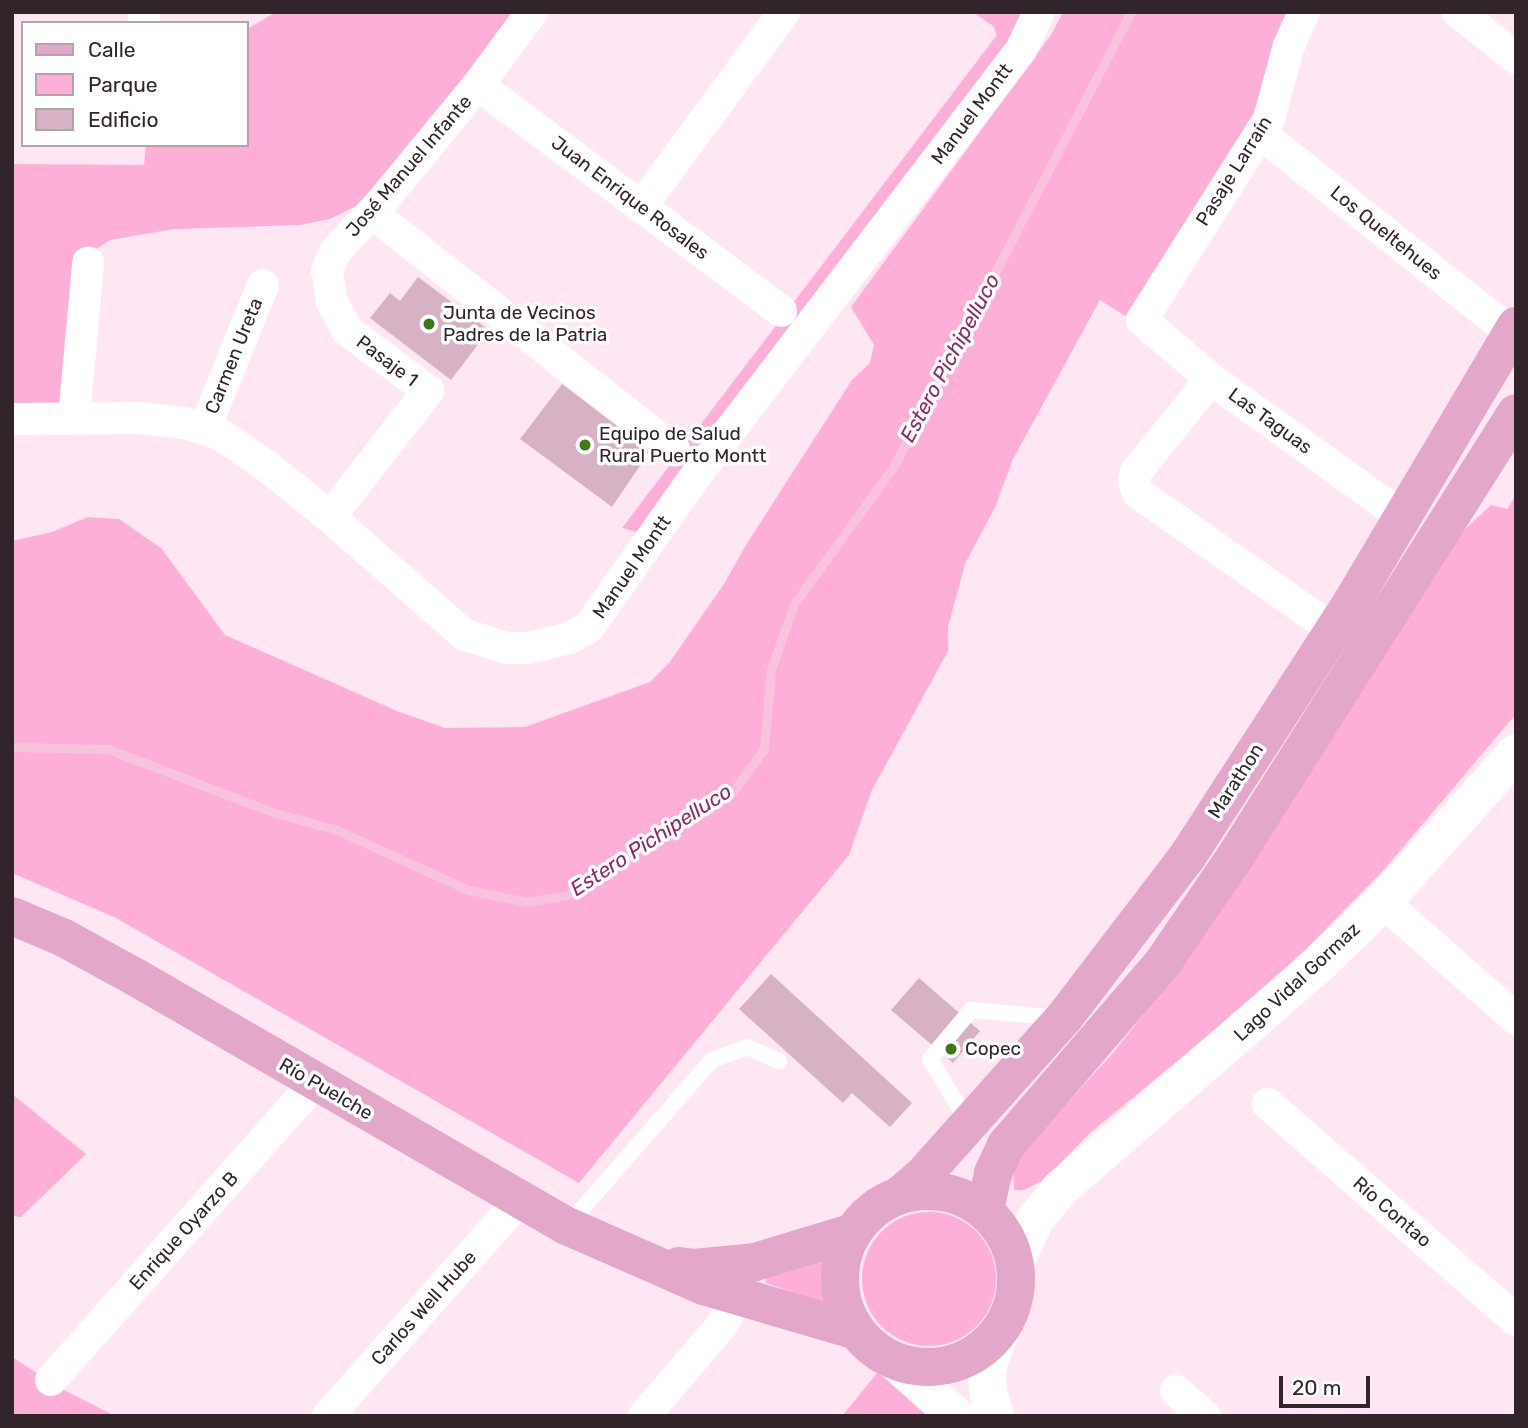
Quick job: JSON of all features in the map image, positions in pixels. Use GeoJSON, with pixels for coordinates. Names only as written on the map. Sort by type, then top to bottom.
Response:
{"type":"FeatureCollection","features":[{"type":"Feature","properties":{"kind":"main road","name":"Marathon"},"geometry":{"type":"LineString","coordinates":[[900,1195],[926,1172],[1063,1019],[1187,857],[1334,630],[1513,329]]}},
{"type":"Feature","properties":{"kind":"main road","name":"Marathon"},"geometry":{"type":"LineString","coordinates":[[990,1213],[993,1173],[1006,1145],[1137,996],[1171,951],[1235,857],[1516,413]]}},
{"type":"Feature","properties":{"kind":"main road","name":"Río Puelche"},"geometry":{"type":"LineString","coordinates":[[12,916],[95,954],[519,1201],[567,1226],[641,1260],[739,1296],[857,1331]]}},
{"type":"Feature","properties":{"kind":"main road"},"geometry":{"type":"LineString","coordinates":[[931,1191],[946,1193],[990,1213],[1015,1262],[1015,1298],[1000,1331],[970,1357],[951,1364],[931,1367],[892,1359],[879,1352],[857,1331],[849,1319],[840,1290],[842,1259],[853,1232],[866,1216],[900,1195],[931,1191]]}},
{"type":"Feature","properties":{"kind":"main road","name":"Río Puelche"},"geometry":{"type":"LineString","coordinates":[[641,1260],[694,1268],[730,1266],[777,1257],[853,1232]]}},
{"type":"Feature","properties":{"kind":"street","name":"José Manuel Infante"},"geometry":{"type":"LineString","coordinates":[[346,330],[332,302],[327,271],[335,251],[372,213],[478,85],[532,12]]}},
{"type":"Feature","properties":{"kind":"street"},"geometry":{"type":"LineString","coordinates":[[641,207],[784,12]]}},
{"type":"Feature","properties":{"kind":"street","name":"Manuel Montt"},"geometry":{"type":"LineString","coordinates":[[12,419],[139,418],[205,428],[238,444],[330,517],[463,634],[506,648],[529,648],[560,641],[589,627],[699,471],[1021,50],[1039,12]]}},
{"type":"Feature","properties":{"kind":"street","name":"Pasaje Larraín"},"geometry":{"type":"LineString","coordinates":[[1142,320],[1269,119],[1289,46],[1304,12]]}},
{"type":"Feature","properties":{"kind":"street"},"geometry":{"type":"LineString","coordinates":[[1458,12],[1516,58]]}},
{"type":"Feature","properties":{"kind":"street","name":"Juan Enrique Rosales"},"geometry":{"type":"LineString","coordinates":[[478,85],[781,311]]}},
{"type":"Feature","properties":{"kind":"street","name":"Los Queltehues"},"geometry":{"type":"LineString","coordinates":[[1260,133],[1513,329]]}},
{"type":"Feature","properties":{"kind":"street"},"geometry":{"type":"LineString","coordinates":[[372,213],[675,451]]}},
{"type":"Feature","properties":{"kind":"street"},"geometry":{"type":"LineString","coordinates":[[74,418],[88,263]]}},
{"type":"Feature","properties":{"kind":"street","name":"Carmen Ureta"},"geometry":{"type":"LineString","coordinates":[[205,428],[263,285]]}},
{"type":"Feature","properties":{"kind":"street","name":"Las Taguas"},"geometry":{"type":"LineString","coordinates":[[1142,320],[1211,379],[1402,516]]}},
{"type":"Feature","properties":{"kind":"street","name":"Pasaje 1"},"geometry":{"type":"LineString","coordinates":[[330,517],[428,391],[346,330]]}},
{"type":"Feature","properties":{"kind":"street"},"geometry":{"type":"LineString","coordinates":[[1211,379],[1136,472],[1134,482],[1138,493],[1334,630]]}},
{"type":"Feature","properties":{"kind":"street","name":"Lago Vidal Gormaz"},"geometry":{"type":"LineString","coordinates":[[1015,1262],[1035,1220],[1059,1189],[1285,996],[1383,902],[1516,753]]}},
{"type":"Feature","properties":{"kind":"street"},"geometry":{"type":"LineString","coordinates":[[1383,902],[1516,1019]]}},
{"type":"Feature","properties":{"kind":"street","name":"Enrique Oyarzo B"},"geometry":{"type":"LineString","coordinates":[[51,1380],[316,1083]]}},
{"type":"Feature","properties":{"kind":"street","name":"Río Contao"},"geometry":{"type":"LineString","coordinates":[[1268,1104],[1516,1320]]}},
{"type":"Feature","properties":{"kind":"street","name":"Lago Vidal Gormaz"},"geometry":{"type":"LineString","coordinates":[[990,1213],[1059,1189]]}},
{"type":"Feature","properties":{"kind":"street","name":"Carlos Well Hube"},"geometry":{"type":"LineString","coordinates":[[328,1416],[519,1201]]}},
{"type":"Feature","properties":{"kind":"street"},"geometry":{"type":"LineString","coordinates":[[644,1416],[722,1325],[739,1296]]}},
{"type":"Feature","properties":{"kind":"street"},"geometry":{"type":"LineString","coordinates":[[996,1416],[988,1392],[987,1370],[1000,1331]]}},
{"type":"Feature","properties":{"kind":"street"},"geometry":{"type":"LineString","coordinates":[[892,1359],[955,1415]]}},
{"type":"Feature","properties":{"kind":"street"},"geometry":{"type":"LineString","coordinates":[[1176,1391],[1205,1416]]}},
{"type":"Feature","properties":{"kind":"lane"},"geometry":{"type":"LineString","coordinates":[[969,1123],[930,1059],[971,1010],[1063,1019]]}},
{"type":"Feature","properties":{"kind":"lane"},"geometry":{"type":"LineString","coordinates":[[567,1226],[712,1060],[747,1047],[779,1061]]}},
{"type":"Feature","properties":{"kind":"green space"},"geometry":{"type":"Polygon","coordinates":[[[276,12],[517,12],[453,96],[358,205],[330,219],[300,225],[174,229],[110,240],[79,260],[63,405],[12,404],[12,164],[144,165],[146,147],[248,147],[248,28],[276,12]]]}},
{"type":"Feature","properties":{"kind":"green space"},"geometry":{"type":"Polygon","coordinates":[[[973,12],[1023,12],[1016,31],[638,532],[622,528],[997,35],[993,26],[973,12]]]}},
{"type":"Feature","properties":{"kind":"green space"},"geometry":{"type":"Polygon","coordinates":[[[1063,12],[1297,12],[1259,116],[1133,321],[1100,300],[1013,459],[995,507],[965,564],[948,627],[948,651],[871,792],[849,855],[579,1183],[116,918],[12,873],[12,541],[52,532],[88,517],[119,519],[161,548],[225,635],[397,711],[445,728],[525,727],[650,682],[669,663],[724,584],[852,380],[870,363],[874,345],[851,307],[1051,35],[1063,12]]]}},
{"type":"Feature","properties":{"kind":"green space"},"geometry":{"type":"Polygon","coordinates":[[[1516,496],[1516,714],[1382,872],[1308,947],[1255,997],[1090,1133],[1044,1180],[1024,1190],[1014,1190],[1013,1167],[1022,1152],[1114,1052],[1199,943],[1461,533],[1491,505],[1507,509],[1516,496]]]}},
{"type":"Feature","properties":{"kind":"green space"},"geometry":{"type":"Polygon","coordinates":[[[12,1094],[86,1154],[21,1217],[12,1216],[12,1094]]]}},
{"type":"Feature","properties":{"kind":"green space"},"geometry":{"type":"Polygon","coordinates":[[[929,1212],[955,1217],[977,1231],[991,1253],[996,1279],[991,1305],[977,1327],[955,1341],[929,1346],[903,1341],[881,1327],[867,1305],[862,1279],[867,1253],[881,1231],[903,1217],[929,1212]]]}},
{"type":"Feature","properties":{"kind":"green space"},"geometry":{"type":"Polygon","coordinates":[[[827,1255],[823,1281],[826,1304],[766,1283],[766,1277],[827,1255]]]}},
{"type":"Feature","properties":{"kind":"green space"},"geometry":{"type":"Polygon","coordinates":[[[12,1357],[58,1387],[115,1416],[12,1416],[12,1357]]]}},
{"type":"Feature","properties":{"kind":"green space"},"geometry":{"type":"Polygon","coordinates":[[[877,1373],[903,1388],[925,1409],[926,1416],[842,1416],[877,1373]]]}},
{"type":"Feature","properties":{"kind":"building","name":"Junta de Vecinos Padres de la Patria"},"geometry":{"type":"Polygon","coordinates":[[[418,277],[489,330],[451,380],[370,318],[390,293],[400,301],[418,277]]]}},
{"type":"Feature","properties":{"kind":"building","name":"Equipo de Salud Rural Puerto Montt"},"geometry":{"type":"Polygon","coordinates":[[[562,384],[650,451],[612,507],[520,439],[562,384]]]}},
{"type":"Feature","properties":{"kind":"building"},"geometry":{"type":"Polygon","coordinates":[[[771,974],[912,1103],[890,1127],[852,1093],[843,1103],[739,1009],[771,974]]]}},
{"type":"Feature","properties":{"kind":"building"},"geometry":{"type":"Polygon","coordinates":[[[919,978],[980,1031],[953,1063],[891,1010],[919,978]]]}},
{"type":"Feature","properties":{"kind":"waterway","name":"Estero Pichipelluco"},"geometry":{"type":"LineString","coordinates":[[12,747],[108,749],[275,813],[337,830],[468,890],[527,902],[567,895],[683,820],[731,794],[764,749],[771,670],[794,604],[894,466],[1131,12]]}},
{"type":"Feature","properties":{"kind":"place","name":"Junta de Vecinos Padres de la Patria"},"geometry":{"type":"Point","coordinates":[429,324]}},
{"type":"Feature","properties":{"kind":"place","name":"Equipo de Salud Rural Puerto Montt"},"geometry":{"type":"Point","coordinates":[585,445]}},
{"type":"Feature","properties":{"kind":"place","name":"Copec"},"geometry":{"type":"Point","coordinates":[951,1049]}}]}
